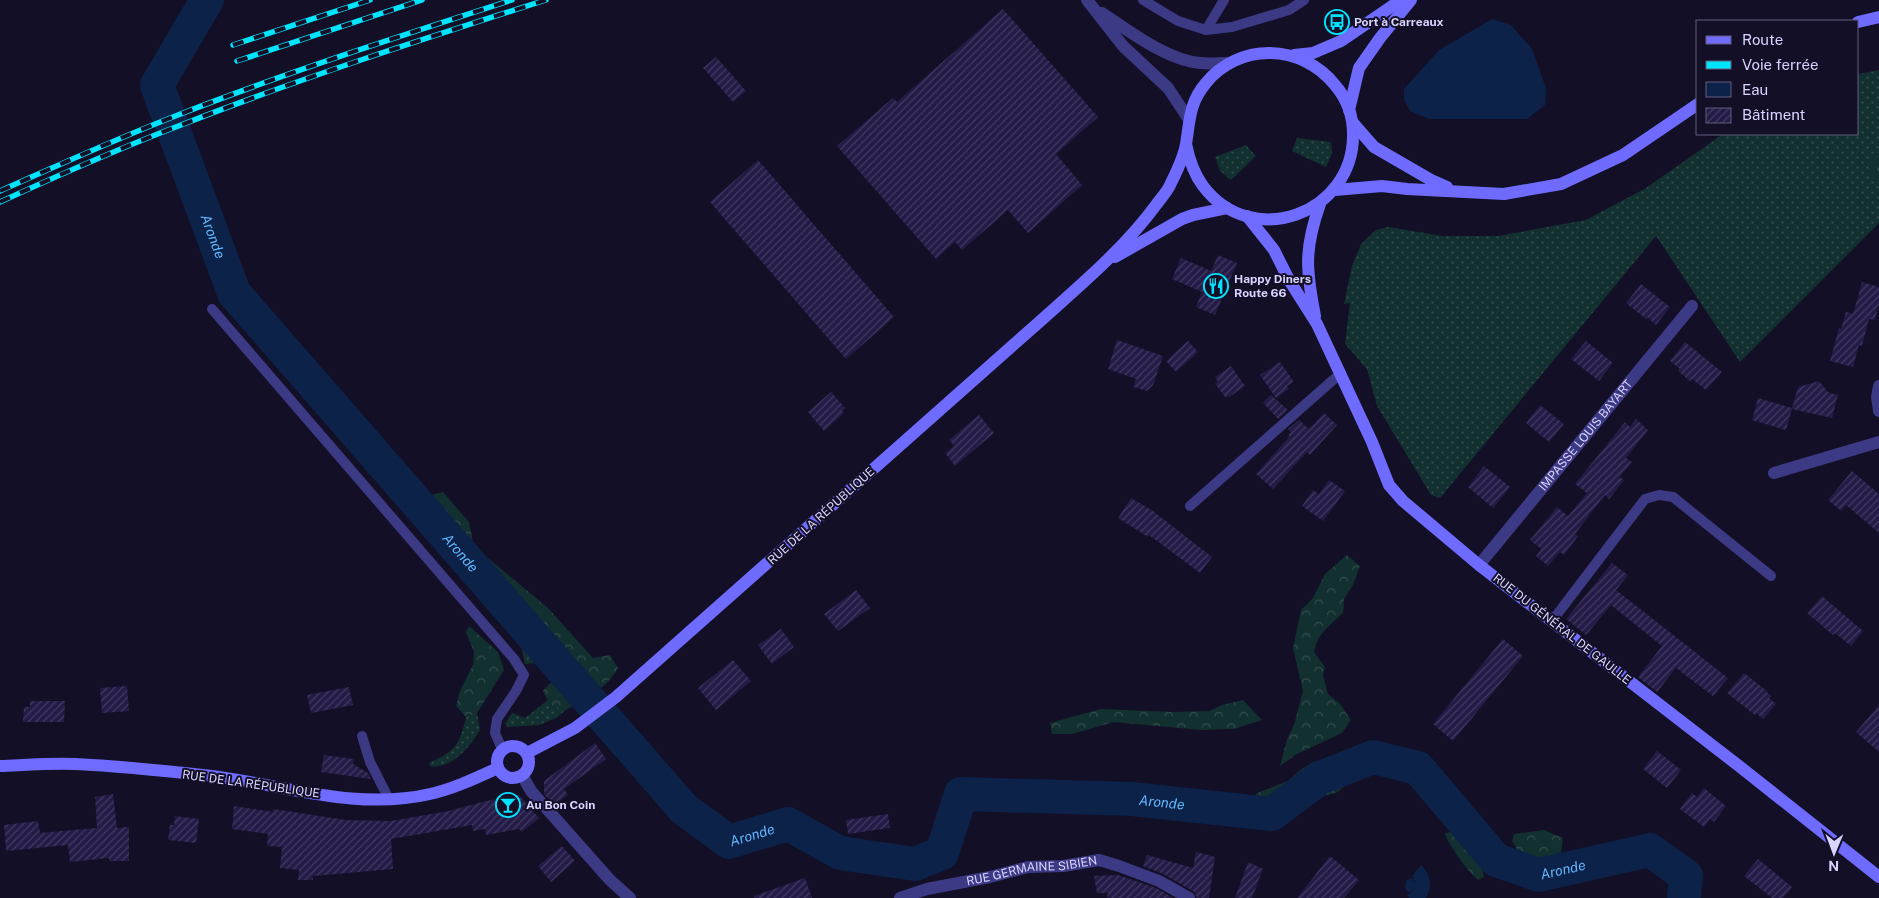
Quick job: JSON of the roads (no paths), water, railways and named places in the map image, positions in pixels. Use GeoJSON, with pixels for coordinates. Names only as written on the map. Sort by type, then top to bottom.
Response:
{"type":"FeatureCollection","features":[{"type":"Feature","properties":{"kind":"main road"},"geometry":{"type":"LineString","coordinates":[[1293,56],[1312,64],[1328,76],[1341,91],[1350,110],[1353,123],[1353,147],[1347,170],[1335,190],[1320,204],[1302,213],[1283,219],[1263,220],[1227,208],[1203,186],[1194,172],[1186,144],[1188,118],[1193,103],[1205,83],[1228,63],[1248,56],[1268,53],[1293,56],[1313,53],[1341,41],[1401,0]]}},
{"type":"Feature","properties":{"kind":"main road"},"geometry":{"type":"LineString","coordinates":[[1350,110],[1359,68],[1380,38],[1411,0]]}},
{"type":"Feature","properties":{"kind":"main road"},"geometry":{"type":"LineString","coordinates":[[1859,22],[1879,17]]}},
{"type":"Feature","properties":{"kind":"main road"},"geometry":{"type":"LineString","coordinates":[[1335,190],[1382,186],[1504,194],[1561,184],[1623,155],[1696,105]]}},
{"type":"Feature","properties":{"kind":"main road"},"geometry":{"type":"LineString","coordinates":[[1353,123],[1374,147],[1431,180],[1456,190]]}},
{"type":"Feature","properties":{"kind":"main road","name":"RUE DE LA RÉPUBLIQUE"},"geometry":{"type":"LineString","coordinates":[[527,753],[581,724],[616,697],[1104,263],[1144,220],[1171,185],[1186,144]]}},
{"type":"Feature","properties":{"kind":"main road","name":"RUE DU GÉNÉRAL DE GAULLE"},"geometry":{"type":"LineString","coordinates":[[1317,324],[1307,265],[1311,228],[1320,204]]}},
{"type":"Feature","properties":{"kind":"main road","name":"RUE DE LA RÉPUBLIQUE"},"geometry":{"type":"LineString","coordinates":[[1104,263],[1182,219],[1227,208]]}},
{"type":"Feature","properties":{"kind":"main road","name":"RUE DU GÉNÉRAL DE GAULLE"},"geometry":{"type":"LineString","coordinates":[[1247,216],[1274,250],[1289,280],[1317,324],[1389,485],[1403,501],[1480,566],[1879,877]]}},
{"type":"Feature","properties":{"kind":"main road"},"geometry":{"type":"LineString","coordinates":[[507,746],[518,746],[527,753],[529,758],[528,768],[517,778],[507,777],[498,768],[497,757],[502,749],[507,746]]}},
{"type":"Feature","properties":{"kind":"main road","name":"RUE DE LA RÉPUBLIQUE"},"geometry":{"type":"LineString","coordinates":[[0,766],[74,764],[144,769],[214,777],[355,799],[389,799],[430,794],[498,768]]}},
{"type":"Feature","properties":{"kind":"street"},"geometry":{"type":"LineString","coordinates":[[1090,3],[1135,35],[1175,56],[1199,63],[1228,63]]}},
{"type":"Feature","properties":{"kind":"street"},"geometry":{"type":"LineString","coordinates":[[1090,3],[1123,46],[1168,88],[1188,118]]}},
{"type":"Feature","properties":{"kind":"street","name":"IMPASSE LOUIS BAYART"},"geometry":{"type":"LineString","coordinates":[[1480,566],[1692,306]]}},
{"type":"Feature","properties":{"kind":"street"},"geometry":{"type":"LineString","coordinates":[[1879,386],[1879,411]]}},
{"type":"Feature","properties":{"kind":"street"},"geometry":{"type":"LineString","coordinates":[[1774,473],[1879,442]]}},
{"type":"Feature","properties":{"kind":"street"},"geometry":{"type":"LineString","coordinates":[[522,775],[531,791],[630,898]]}},
{"type":"Feature","properties":{"kind":"street","name":"RUE GERMAINE SIBIEN"},"geometry":{"type":"LineString","coordinates":[[900,898],[927,889],[990,877],[1028,867],[1063,866],[1099,860],[1158,881],[1189,898]]}},
{"type":"Feature","properties":{"kind":"lane"},"geometry":{"type":"LineString","coordinates":[[1143,0],[1178,21],[1206,30],[1232,27],[1289,10],[1304,0]]}},
{"type":"Feature","properties":{"kind":"lane"},"geometry":{"type":"LineString","coordinates":[[1206,30],[1224,0]]}},
{"type":"Feature","properties":{"kind":"lane"},"geometry":{"type":"LineString","coordinates":[[212,310],[514,659],[524,675],[516,692],[497,719],[495,733],[502,749]]}},
{"type":"Feature","properties":{"kind":"lane"},"geometry":{"type":"LineString","coordinates":[[1190,506],[1341,374]]}},
{"type":"Feature","properties":{"kind":"lane"},"geometry":{"type":"LineString","coordinates":[[1552,621],[1645,499],[1659,495],[1673,497],[1771,576]]}},
{"type":"Feature","properties":{"kind":"lane"},"geometry":{"type":"LineString","coordinates":[[362,736],[370,762],[389,799]]}},
{"type":"Feature","properties":{"kind":"water"},"geometry":{"type":"Polygon","coordinates":[[[1492,19],[1511,25],[1532,49],[1546,88],[1545,105],[1527,119],[1429,119],[1410,111],[1404,100],[1404,89],[1439,50],[1492,19]]]}},
{"type":"Feature","properties":{"kind":"water"},"geometry":{"type":"Polygon","coordinates":[[[1421,865],[1429,877],[1430,889],[1426,898],[1409,898],[1407,895],[1412,892],[1415,887],[1411,892],[1408,892],[1405,888],[1406,881],[1411,878],[1416,884],[1412,876],[1421,865]]]}},
{"type":"Feature","properties":{"kind":"waterway","name":"Aronde"},"geometry":{"type":"LineString","coordinates":[[207,0],[157,85],[234,293],[684,809],[729,842],[788,824],[840,853],[915,864],[942,853],[961,794],[1132,799],[1272,814],[1320,778],[1373,757],[1418,768],[1496,860],[1539,875],[1650,850],[1686,876],[1684,898]]}},
{"type":"Feature","properties":{"kind":"railway"},"geometry":{"type":"LineString","coordinates":[[233,45],[370,0]]}},
{"type":"Feature","properties":{"kind":"railway"},"geometry":{"type":"LineString","coordinates":[[237,61],[422,0]]}},
{"type":"Feature","properties":{"kind":"railway"},"geometry":{"type":"LineString","coordinates":[[0,191],[133,133],[219,99],[344,55],[512,0]]}},
{"type":"Feature","properties":{"kind":"railway"},"geometry":{"type":"LineString","coordinates":[[0,202],[112,152],[271,91],[362,59],[546,0]]}},
{"type":"Feature","properties":{"kind":"place","name":"Port à Carreaux"},"geometry":{"type":"Point","coordinates":[1337,22]}},
{"type":"Feature","properties":{"kind":"place","name":"Happy Diners Route 66"},"geometry":{"type":"Point","coordinates":[1216,286]}},
{"type":"Feature","properties":{"kind":"place","name":"Au Bon Coin"},"geometry":{"type":"Point","coordinates":[508,805]}}]}
